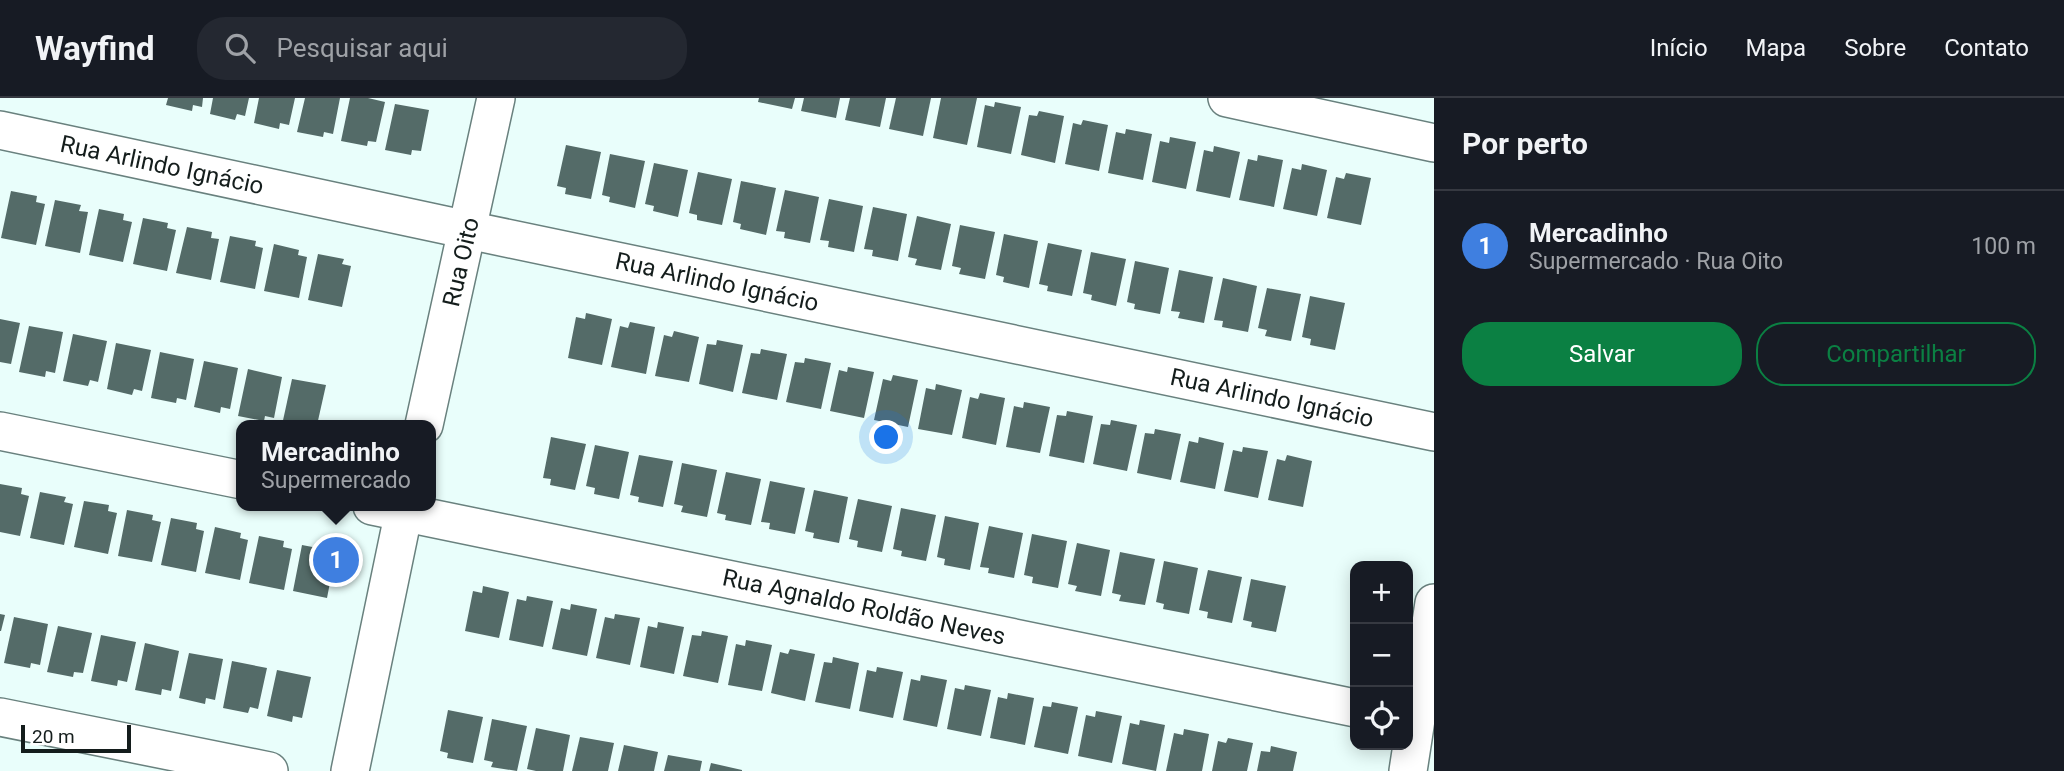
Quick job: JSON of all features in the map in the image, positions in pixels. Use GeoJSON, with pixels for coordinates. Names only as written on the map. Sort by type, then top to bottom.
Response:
{"type":"FeatureCollection","features":[{"type":"Feature","properties":{"kind":"street","name":"Rua Oito"},"geometry":{"type":"LineString","coordinates":[[425,420],[496,98]]}},
{"type":"Feature","properties":{"kind":"street"},"geometry":{"type":"LineString","coordinates":[[1227,98],[1434,143]]}},
{"type":"Feature","properties":{"kind":"street","name":"Rua Arlindo Ignácio"},"geometry":{"type":"LineString","coordinates":[[0,130],[1434,432]]}},
{"type":"Feature","properties":{"kind":"street"},"geometry":{"type":"LineString","coordinates":[[0,431],[236,479]]}},
{"type":"Feature","properties":{"kind":"street"},"geometry":{"type":"LineString","coordinates":[[350,771],[393,511]]}},
{"type":"Feature","properties":{"kind":"street","name":"Rua Agnaldo Roldão Neves"},"geometry":{"type":"LineString","coordinates":[[408,511],[1350,707]]}},
{"type":"Feature","properties":{"kind":"street"},"geometry":{"type":"LineString","coordinates":[[1409,771],[1419,721],[1434,603]]}},
{"type":"Feature","properties":{"kind":"street"},"geometry":{"type":"LineString","coordinates":[[0,716],[268,771]]}},
{"type":"Feature","properties":{"kind":"building"},"geometry":{"type":"Polygon","coordinates":[[[168,98],[203,98],[202,107],[193,105],[192,111],[166,105],[168,98]]]}},
{"type":"Feature","properties":{"kind":"building"},"geometry":{"type":"Polygon","coordinates":[[[213,98],[249,98],[245,116],[237,114],[235,120],[210,114],[213,98]]]}},
{"type":"Feature","properties":{"kind":"building"},"geometry":{"type":"Polygon","coordinates":[[[259,98],[295,98],[289,125],[280,123],[279,129],[254,123],[259,98]]]}},
{"type":"Feature","properties":{"kind":"building"},"geometry":{"type":"Polygon","coordinates":[[[305,98],[340,98],[333,134],[324,132],[323,137],[297,132],[305,98]]]}},
{"type":"Feature","properties":{"kind":"building"},"geometry":{"type":"Polygon","coordinates":[[[350,98],[385,102],[376,142],[368,141],[367,146],[341,141],[350,98]]]}},
{"type":"Feature","properties":{"kind":"building"},"geometry":{"type":"Polygon","coordinates":[[[759,98],[795,98],[792,109],[758,102],[759,98]]]}},
{"type":"Feature","properties":{"kind":"building"},"geometry":{"type":"Polygon","coordinates":[[[804,98],[840,98],[836,118],[801,111],[804,98]]]}},
{"type":"Feature","properties":{"kind":"building"},"geometry":{"type":"Polygon","coordinates":[[[850,98],[886,98],[880,127],[845,120],[850,98]]]}},
{"type":"Feature","properties":{"kind":"building"},"geometry":{"type":"Polygon","coordinates":[[[896,98],[931,98],[923,136],[889,129],[896,98]]]}},
{"type":"Feature","properties":{"kind":"building"},"geometry":{"type":"Polygon","coordinates":[[[941,98],[977,98],[967,145],[933,138],[941,98]]]}},
{"type":"Feature","properties":{"kind":"building"},"geometry":{"type":"Polygon","coordinates":[[[995,102],[1021,107],[1011,154],[977,147],[985,105],[994,107],[995,102]]]}},
{"type":"Feature","properties":{"kind":"building"},"geometry":{"type":"Polygon","coordinates":[[[395,104],[429,110],[421,151],[412,150],[411,155],[385,150],[395,104]]]}},
{"type":"Feature","properties":{"kind":"building"},"geometry":{"type":"Polygon","coordinates":[[[1039,111],[1064,116],[1055,163],[1021,155],[1029,115],[1037,116],[1039,111]]]}},
{"type":"Feature","properties":{"kind":"building"},"geometry":{"type":"Polygon","coordinates":[[[1083,120],[1108,125],[1099,171],[1065,164],[1073,123],[1081,125],[1083,120]]]}},
{"type":"Feature","properties":{"kind":"building"},"geometry":{"type":"Polygon","coordinates":[[[1126,129],[1152,134],[1143,180],[1108,173],[1116,132],[1125,134],[1126,129]]]}},
{"type":"Feature","properties":{"kind":"building"},"geometry":{"type":"Polygon","coordinates":[[[1170,137],[1196,142],[1186,189],[1152,182],[1160,141],[1169,143],[1170,137]]]}},
{"type":"Feature","properties":{"kind":"building"},"geometry":{"type":"Polygon","coordinates":[[[566,145],[601,152],[591,199],[565,194],[566,188],[557,186],[566,145]]]}},
{"type":"Feature","properties":{"kind":"building"},"geometry":{"type":"Polygon","coordinates":[[[1214,146],[1240,152],[1230,198],[1196,191],[1204,150],[1213,152],[1214,146]]]}},
{"type":"Feature","properties":{"kind":"building"},"geometry":{"type":"Polygon","coordinates":[[[610,154],[645,161],[635,208],[609,202],[610,197],[602,195],[610,154]]]}},
{"type":"Feature","properties":{"kind":"building"},"geometry":{"type":"Polygon","coordinates":[[[1258,155],[1283,160],[1274,207],[1239,200],[1248,159],[1257,161],[1258,155]]]}},
{"type":"Feature","properties":{"kind":"building"},"geometry":{"type":"Polygon","coordinates":[[[654,163],[688,170],[678,217],[653,211],[654,206],[645,204],[654,163]]]}},
{"type":"Feature","properties":{"kind":"building"},"geometry":{"type":"Polygon","coordinates":[[[1302,164],[1327,170],[1317,216],[1283,209],[1292,168],[1301,170],[1302,164]]]}},
{"type":"Feature","properties":{"kind":"building"},"geometry":{"type":"Polygon","coordinates":[[[698,172],[732,179],[722,225],[697,220],[697,215],[689,213],[698,172]]]}},
{"type":"Feature","properties":{"kind":"building"},"geometry":{"type":"Polygon","coordinates":[[[1346,173],[1371,178],[1361,225],[1327,218],[1336,177],[1344,179],[1346,173]]]}},
{"type":"Feature","properties":{"kind":"building"},"geometry":{"type":"Polygon","coordinates":[[[741,181],[776,188],[766,235],[740,229],[741,224],[733,222],[741,181]]]}},
{"type":"Feature","properties":{"kind":"building"},"geometry":{"type":"Polygon","coordinates":[[[785,190],[819,197],[810,243],[784,238],[785,232],[776,231],[785,190]]]}},
{"type":"Feature","properties":{"kind":"building"},"geometry":{"type":"Polygon","coordinates":[[[11,191],[37,196],[36,202],[45,204],[36,245],[1,238],[11,191]]]}},
{"type":"Feature","properties":{"kind":"building"},"geometry":{"type":"Polygon","coordinates":[[[829,199],[863,206],[854,252],[828,247],[829,241],[820,240],[829,199]]]}},
{"type":"Feature","properties":{"kind":"building"},"geometry":{"type":"Polygon","coordinates":[[[55,200],[81,205],[79,211],[88,212],[80,253],[45,246],[55,200]]]}},
{"type":"Feature","properties":{"kind":"building"},"geometry":{"type":"Polygon","coordinates":[[[873,207],[907,214],[898,261],[872,256],[873,250],[864,249],[873,207]]]}},
{"type":"Feature","properties":{"kind":"building"},"geometry":{"type":"Polygon","coordinates":[[[99,209],[124,214],[123,220],[132,222],[123,262],[89,255],[99,209]]]}},
{"type":"Feature","properties":{"kind":"building"},"geometry":{"type":"Polygon","coordinates":[[[917,216],[951,224],[941,270],[915,265],[917,259],[908,257],[917,216]]]}},
{"type":"Feature","properties":{"kind":"building"},"geometry":{"type":"Polygon","coordinates":[[[143,218],[168,223],[167,228],[176,230],[167,271],[133,264],[143,218]]]}},
{"type":"Feature","properties":{"kind":"building"},"geometry":{"type":"Polygon","coordinates":[[[960,225],[995,232],[985,279],[959,274],[961,268],[952,266],[960,225]]]}},
{"type":"Feature","properties":{"kind":"building"},"geometry":{"type":"Polygon","coordinates":[[[187,227],[212,232],[211,238],[219,239],[211,280],[176,273],[187,227]]]}},
{"type":"Feature","properties":{"kind":"building"},"geometry":{"type":"Polygon","coordinates":[[[1004,234],[1038,241],[1029,288],[1003,282],[1004,277],[996,275],[1004,234]]]}},
{"type":"Feature","properties":{"kind":"building"},"geometry":{"type":"Polygon","coordinates":[[[230,236],[256,241],[255,246],[263,248],[255,289],[220,282],[230,236]]]}},
{"type":"Feature","properties":{"kind":"building"},"geometry":{"type":"Polygon","coordinates":[[[1048,243],[1082,250],[1072,296],[1047,291],[1048,286],[1039,284],[1048,243]]]}},
{"type":"Feature","properties":{"kind":"building"},"geometry":{"type":"Polygon","coordinates":[[[274,244],[299,250],[298,255],[307,257],[299,298],[264,291],[274,244]]]}},
{"type":"Feature","properties":{"kind":"building"},"geometry":{"type":"Polygon","coordinates":[[[1091,252],[1126,259],[1116,306],[1091,300],[1092,295],[1083,293],[1091,252]]]}},
{"type":"Feature","properties":{"kind":"building"},"geometry":{"type":"Polygon","coordinates":[[[318,254],[344,259],[342,264],[351,266],[342,307],[308,300],[318,254]]]}},
{"type":"Feature","properties":{"kind":"building"},"geometry":{"type":"Polygon","coordinates":[[[1135,261],[1169,268],[1160,314],[1134,309],[1135,304],[1127,302],[1135,261]]]}},
{"type":"Feature","properties":{"kind":"building"},"geometry":{"type":"Polygon","coordinates":[[[1179,270],[1213,277],[1204,323],[1178,318],[1180,312],[1171,311],[1179,270]]]}},
{"type":"Feature","properties":{"kind":"building"},"geometry":{"type":"Polygon","coordinates":[[[1223,278],[1257,286],[1248,332],[1222,327],[1223,321],[1214,320],[1223,278]]]}},
{"type":"Feature","properties":{"kind":"building"},"geometry":{"type":"Polygon","coordinates":[[[1267,288],[1301,294],[1291,341],[1265,336],[1267,330],[1258,328],[1267,288]]]}},
{"type":"Feature","properties":{"kind":"building"},"geometry":{"type":"Polygon","coordinates":[[[1310,296],[1345,303],[1335,350],[1310,345],[1311,339],[1302,337],[1310,296]]]}},
{"type":"Feature","properties":{"kind":"building"},"geometry":{"type":"Polygon","coordinates":[[[586,313],[612,319],[602,365],[568,358],[576,317],[585,319],[586,313]]]}},
{"type":"Feature","properties":{"kind":"building"},"geometry":{"type":"Polygon","coordinates":[[[0,319],[20,323],[11,364],[0,362],[0,319]]]}},
{"type":"Feature","properties":{"kind":"building"},"geometry":{"type":"Polygon","coordinates":[[[630,322],[655,327],[646,374],[611,367],[620,326],[628,328],[630,322]]]}},
{"type":"Feature","properties":{"kind":"building"},"geometry":{"type":"Polygon","coordinates":[[[29,326],[63,332],[55,373],[46,371],[45,377],[19,372],[29,326]]]}},
{"type":"Feature","properties":{"kind":"building"},"geometry":{"type":"Polygon","coordinates":[[[674,331],[699,337],[689,382],[655,376],[664,335],[672,337],[674,331]]]}},
{"type":"Feature","properties":{"kind":"building"},"geometry":{"type":"Polygon","coordinates":[[[73,334],[107,341],[98,382],[90,380],[88,386],[63,381],[73,334]]]}},
{"type":"Feature","properties":{"kind":"building"},"geometry":{"type":"Polygon","coordinates":[[[717,340],[743,345],[733,392],[699,384],[707,344],[716,345],[717,340]]]}},
{"type":"Feature","properties":{"kind":"building"},"geometry":{"type":"Polygon","coordinates":[[[116,343],[151,350],[142,391],[134,389],[132,395],[107,389],[116,343]]]}},
{"type":"Feature","properties":{"kind":"building"},"geometry":{"type":"Polygon","coordinates":[[[761,349],[787,354],[777,400],[742,393],[751,353],[760,354],[761,349]]]}},
{"type":"Feature","properties":{"kind":"building"},"geometry":{"type":"Polygon","coordinates":[[[160,352],[194,359],[186,400],[177,398],[176,403],[151,398],[160,352]]]}},
{"type":"Feature","properties":{"kind":"building"},"geometry":{"type":"Polygon","coordinates":[[[805,358],[831,363],[821,409],[786,402],[795,362],[804,363],[805,358]]]}},
{"type":"Feature","properties":{"kind":"building"},"geometry":{"type":"Polygon","coordinates":[[[204,361],[238,368],[230,409],[221,407],[220,413],[194,407],[204,361]]]}},
{"type":"Feature","properties":{"kind":"building"},"geometry":{"type":"Polygon","coordinates":[[[848,367],[874,372],[864,418],[830,411],[839,370],[847,372],[848,367]]]}},
{"type":"Feature","properties":{"kind":"building"},"geometry":{"type":"Polygon","coordinates":[[[248,369],[282,377],[274,418],[265,416],[264,420],[259,420],[238,416],[248,369]]]}},
{"type":"Feature","properties":{"kind":"building"},"geometry":{"type":"Polygon","coordinates":[[[893,375],[918,380],[908,427],[874,420],[883,379],[891,381],[893,375]]]}},
{"type":"Feature","properties":{"kind":"building"},"geometry":{"type":"Polygon","coordinates":[[[292,379],[326,385],[318,420],[283,420],[292,379]]]}},
{"type":"Feature","properties":{"kind":"building"},"geometry":{"type":"Polygon","coordinates":[[[936,384],[962,390],[952,435],[918,429],[926,388],[935,390],[936,384]]]}},
{"type":"Feature","properties":{"kind":"building"},"geometry":{"type":"Polygon","coordinates":[[[980,393],[1005,398],[996,445],[962,438],[970,397],[978,399],[980,393]]]}},
{"type":"Feature","properties":{"kind":"building"},"geometry":{"type":"Polygon","coordinates":[[[1024,402],[1050,407],[1040,453],[1006,447],[1014,406],[1023,408],[1024,402]]]}},
{"type":"Feature","properties":{"kind":"building"},"geometry":{"type":"Polygon","coordinates":[[[1067,411],[1093,416],[1084,463],[1049,456],[1057,415],[1066,416],[1067,411]]]}},
{"type":"Feature","properties":{"kind":"building"},"geometry":{"type":"Polygon","coordinates":[[[1111,420],[1137,425],[1127,471],[1093,464],[1101,424],[1110,425],[1111,420]]]}},
{"type":"Feature","properties":{"kind":"building"},"geometry":{"type":"Polygon","coordinates":[[[1155,429],[1181,434],[1171,480],[1137,473],[1145,433],[1154,434],[1155,429]]]}},
{"type":"Feature","properties":{"kind":"building"},"geometry":{"type":"Polygon","coordinates":[[[551,437],[586,444],[575,490],[550,485],[551,479],[543,478],[551,437]]]}},
{"type":"Feature","properties":{"kind":"building"},"geometry":{"type":"Polygon","coordinates":[[[1199,437],[1224,443],[1215,489],[1180,482],[1189,441],[1198,443],[1199,437]]]}},
{"type":"Feature","properties":{"kind":"building"},"geometry":{"type":"Polygon","coordinates":[[[595,445],[629,452],[619,499],[594,494],[595,488],[586,486],[595,445]]]}},
{"type":"Feature","properties":{"kind":"building"},"geometry":{"type":"Polygon","coordinates":[[[1243,447],[1268,451],[1258,498],[1224,491],[1233,450],[1242,452],[1243,447]]]}},
{"type":"Feature","properties":{"kind":"building"},"geometry":{"type":"Polygon","coordinates":[[[639,455],[673,461],[663,507],[638,502],[639,497],[630,495],[639,455]]]}},
{"type":"Feature","properties":{"kind":"building"},"geometry":{"type":"Polygon","coordinates":[[[1287,455],[1312,461],[1303,507],[1268,500],[1277,459],[1285,461],[1287,455]]]}},
{"type":"Feature","properties":{"kind":"building"},"geometry":{"type":"Polygon","coordinates":[[[682,463],[717,470],[707,517],[681,512],[683,506],[674,504],[682,463]]]}},
{"type":"Feature","properties":{"kind":"building"},"geometry":{"type":"Polygon","coordinates":[[[726,472],[761,479],[751,525],[725,520],[726,515],[717,513],[726,472]]]}},
{"type":"Feature","properties":{"kind":"building"},"geometry":{"type":"Polygon","coordinates":[[[770,481],[805,488],[795,534],[769,529],[770,523],[761,522],[770,481]]]}},
{"type":"Feature","properties":{"kind":"building"},"geometry":{"type":"Polygon","coordinates":[[[0,484],[22,488],[21,494],[29,496],[20,536],[0,532],[0,484]]]}},
{"type":"Feature","properties":{"kind":"building"},"geometry":{"type":"Polygon","coordinates":[[[814,490],[848,497],[839,543],[813,538],[814,533],[805,531],[814,490]]]}},
{"type":"Feature","properties":{"kind":"building"},"geometry":{"type":"Polygon","coordinates":[[[40,492],[66,497],[64,502],[73,504],[64,545],[30,538],[40,492]]]}},
{"type":"Feature","properties":{"kind":"building"},"geometry":{"type":"Polygon","coordinates":[[[858,499],[892,506],[882,552],[857,547],[858,541],[849,539],[858,499]]]}},
{"type":"Feature","properties":{"kind":"building"},"geometry":{"type":"Polygon","coordinates":[[[84,501],[109,505],[108,511],[117,513],[108,554],[74,547],[84,501]]]}},
{"type":"Feature","properties":{"kind":"building"},"geometry":{"type":"Polygon","coordinates":[[[901,508],[936,515],[926,561],[901,556],[902,551],[893,549],[901,508]]]}},
{"type":"Feature","properties":{"kind":"building"},"geometry":{"type":"Polygon","coordinates":[[[127,510],[153,515],[152,520],[161,522],[152,562],[118,556],[127,510]]]}},
{"type":"Feature","properties":{"kind":"building"},"geometry":{"type":"Polygon","coordinates":[[[945,516],[979,523],[970,570],[944,565],[945,559],[937,557],[945,516]]]}},
{"type":"Feature","properties":{"kind":"building"},"geometry":{"type":"Polygon","coordinates":[[[171,518],[197,523],[196,529],[204,531],[196,572],[161,565],[171,518]]]}},
{"type":"Feature","properties":{"kind":"building"},"geometry":{"type":"Polygon","coordinates":[[[989,526],[1023,533],[1014,578],[988,573],[989,568],[980,567],[989,526]]]}},
{"type":"Feature","properties":{"kind":"building"},"geometry":{"type":"Polygon","coordinates":[[[215,527],[241,533],[240,538],[248,540],[240,580],[205,573],[215,527]]]}},
{"type":"Feature","properties":{"kind":"building"},"geometry":{"type":"Polygon","coordinates":[[[1032,534],[1067,541],[1058,588],[1032,583],[1033,577],[1024,575],[1032,534]]]}},
{"type":"Feature","properties":{"kind":"building"},"geometry":{"type":"Polygon","coordinates":[[[259,536],[284,541],[283,547],[292,549],[284,590],[249,583],[259,536]]]}},
{"type":"Feature","properties":{"kind":"building"},"geometry":{"type":"Polygon","coordinates":[[[1077,543],[1110,550],[1101,596],[1075,591],[1077,586],[1068,584],[1077,543]]]}},
{"type":"Feature","properties":{"kind":"building"},"geometry":{"type":"Polygon","coordinates":[[[302,545],[328,550],[327,555],[335,557],[327,598],[293,591],[302,545]]]}},
{"type":"Feature","properties":{"kind":"building"},"geometry":{"type":"Polygon","coordinates":[[[1120,552],[1155,559],[1145,605],[1119,601],[1121,595],[1112,593],[1120,552]]]}},
{"type":"Feature","properties":{"kind":"building"},"geometry":{"type":"Polygon","coordinates":[[[1164,561],[1198,568],[1189,614],[1163,609],[1164,604],[1156,602],[1164,561]]]}},
{"type":"Feature","properties":{"kind":"building"},"geometry":{"type":"Polygon","coordinates":[[[1208,570],[1242,577],[1232,623],[1207,618],[1208,612],[1199,610],[1208,570]]]}},
{"type":"Feature","properties":{"kind":"building"},"geometry":{"type":"Polygon","coordinates":[[[1251,579],[1286,586],[1276,632],[1251,627],[1252,622],[1243,620],[1251,579]]]}},
{"type":"Feature","properties":{"kind":"building"},"geometry":{"type":"Polygon","coordinates":[[[483,586],[509,592],[499,638],[465,631],[473,591],[482,593],[483,586]]]}},
{"type":"Feature","properties":{"kind":"building"},"geometry":{"type":"Polygon","coordinates":[[[527,596],[553,601],[543,647],[509,640],[517,599],[526,601],[527,596]]]}},
{"type":"Feature","properties":{"kind":"building"},"geometry":{"type":"Polygon","coordinates":[[[571,604],[597,609],[587,656],[552,649],[561,608],[570,610],[571,604]]]}},
{"type":"Feature","properties":{"kind":"building"},"geometry":{"type":"Polygon","coordinates":[[[0,614],[5,615],[1,631],[0,631],[0,614]]]}},
{"type":"Feature","properties":{"kind":"building"},"geometry":{"type":"Polygon","coordinates":[[[615,614],[640,618],[630,665],[596,658],[605,617],[614,619],[615,614]]]}},
{"type":"Feature","properties":{"kind":"building"},"geometry":{"type":"Polygon","coordinates":[[[14,617],[48,624],[40,665],[31,663],[30,668],[4,663],[14,617]]]}},
{"type":"Feature","properties":{"kind":"building"},"geometry":{"type":"Polygon","coordinates":[[[658,622],[684,627],[674,674],[640,667],[648,626],[657,628],[658,622]]]}},
{"type":"Feature","properties":{"kind":"building"},"geometry":{"type":"Polygon","coordinates":[[[58,626],[92,633],[83,673],[74,672],[73,677],[47,672],[58,626]]]}},
{"type":"Feature","properties":{"kind":"building"},"geometry":{"type":"Polygon","coordinates":[[[702,631],[728,636],[718,683],[683,676],[692,635],[701,636],[702,631]]]}},
{"type":"Feature","properties":{"kind":"building"},"geometry":{"type":"Polygon","coordinates":[[[101,635],[136,642],[127,682],[118,680],[117,686],[91,681],[101,635]]]}},
{"type":"Feature","properties":{"kind":"building"},"geometry":{"type":"Polygon","coordinates":[[[746,640],[772,645],[762,691],[728,685],[736,644],[745,646],[746,640]]]}},
{"type":"Feature","properties":{"kind":"building"},"geometry":{"type":"Polygon","coordinates":[[[145,643],[179,651],[171,691],[162,689],[161,695],[135,690],[145,643]]]}},
{"type":"Feature","properties":{"kind":"building"},"geometry":{"type":"Polygon","coordinates":[[[790,649],[815,654],[805,701],[771,693],[780,652],[788,654],[790,649]]]}},
{"type":"Feature","properties":{"kind":"building"},"geometry":{"type":"Polygon","coordinates":[[[189,653],[223,659],[215,700],[206,698],[205,704],[179,698],[189,653]]]}},
{"type":"Feature","properties":{"kind":"building"},"geometry":{"type":"Polygon","coordinates":[[[833,657],[859,663],[850,709],[815,702],[824,662],[832,663],[833,657]]]}},
{"type":"Feature","properties":{"kind":"building"},"geometry":{"type":"Polygon","coordinates":[[[232,661],[267,668],[258,709],[250,707],[248,713],[223,708],[232,661]]]}},
{"type":"Feature","properties":{"kind":"building"},"geometry":{"type":"Polygon","coordinates":[[[877,667],[903,672],[893,718],[859,711],[867,670],[876,672],[877,667]]]}},
{"type":"Feature","properties":{"kind":"building"},"geometry":{"type":"Polygon","coordinates":[[[277,670],[311,677],[302,718],[293,716],[292,722],[267,716],[277,670]]]}},
{"type":"Feature","properties":{"kind":"building"},"geometry":{"type":"Polygon","coordinates":[[[921,675],[947,680],[937,727],[903,720],[911,679],[920,681],[921,675]]]}},
{"type":"Feature","properties":{"kind":"building"},"geometry":{"type":"Polygon","coordinates":[[[965,685],[991,690],[981,736],[947,729],[955,688],[964,690],[965,685]]]}},
{"type":"Feature","properties":{"kind":"building"},"geometry":{"type":"Polygon","coordinates":[[[1008,693],[1034,698],[1025,745],[990,738],[998,697],[1007,699],[1008,693]]]}},
{"type":"Feature","properties":{"kind":"building"},"geometry":{"type":"Polygon","coordinates":[[[1052,702],[1078,707],[1068,754],[1034,747],[1043,706],[1051,707],[1052,702]]]}},
{"type":"Feature","properties":{"kind":"building"},"geometry":{"type":"Polygon","coordinates":[[[448,710],[483,717],[473,763],[447,758],[448,753],[440,751],[448,710]]]}},
{"type":"Feature","properties":{"kind":"building"},"geometry":{"type":"Polygon","coordinates":[[[1096,711],[1122,716],[1112,763],[1078,756],[1086,715],[1095,717],[1096,711]]]}},
{"type":"Feature","properties":{"kind":"building"},"geometry":{"type":"Polygon","coordinates":[[[492,719],[527,726],[517,771],[491,767],[493,762],[484,760],[492,719]]]}},
{"type":"Feature","properties":{"kind":"building"},"geometry":{"type":"Polygon","coordinates":[[[1140,720],[1165,725],[1156,771],[1122,764],[1130,723],[1139,725],[1140,720]]]}},
{"type":"Feature","properties":{"kind":"building"},"geometry":{"type":"Polygon","coordinates":[[[536,728],[570,735],[563,771],[527,769],[536,728]]]}},
{"type":"Feature","properties":{"kind":"building"},"geometry":{"type":"Polygon","coordinates":[[[1184,729],[1209,734],[1202,771],[1166,771],[1174,733],[1183,735],[1184,729]]]}},
{"type":"Feature","properties":{"kind":"building"},"geometry":{"type":"Polygon","coordinates":[[[580,737],[614,743],[608,771],[572,771],[580,737]]]}},
{"type":"Feature","properties":{"kind":"building"},"geometry":{"type":"Polygon","coordinates":[[[1228,738],[1253,743],[1247,771],[1212,771],[1218,741],[1226,743],[1228,738]]]}},
{"type":"Feature","properties":{"kind":"building"},"geometry":{"type":"Polygon","coordinates":[[[624,745],[658,752],[654,771],[618,771],[624,745]]]}},
{"type":"Feature","properties":{"kind":"building"},"geometry":{"type":"Polygon","coordinates":[[[1271,746],[1297,752],[1293,771],[1257,771],[1261,751],[1270,752],[1271,746]]]}},
{"type":"Feature","properties":{"kind":"building"},"geometry":{"type":"Polygon","coordinates":[[[668,755],[702,761],[700,771],[664,771],[668,755]]]}},
{"type":"Feature","properties":{"kind":"building"},"geometry":{"type":"Polygon","coordinates":[[[711,763],[742,770],[742,771],[709,771],[711,763]]]}},
{"type":"Feature","properties":{"kind":"place","name":"Mercadinho"},"geometry":{"type":"Point","coordinates":[336,560]}}]}
